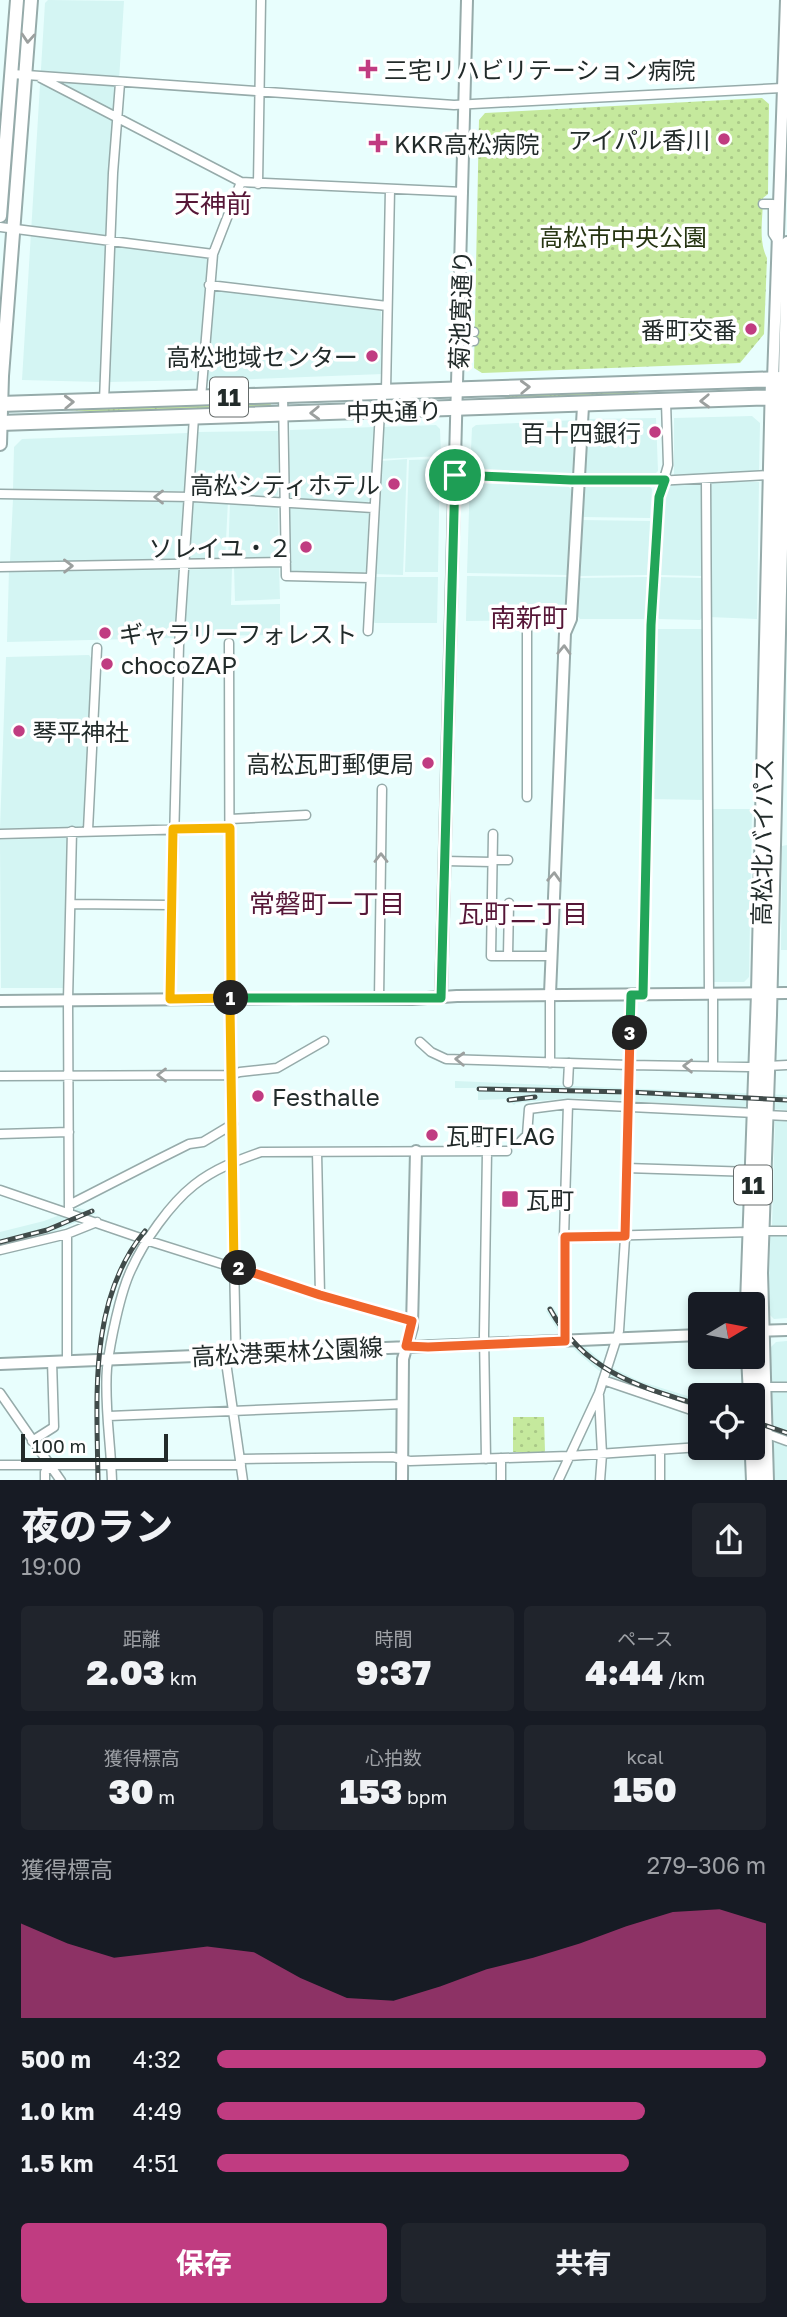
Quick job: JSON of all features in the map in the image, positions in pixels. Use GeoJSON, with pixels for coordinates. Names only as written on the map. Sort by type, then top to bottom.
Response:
{"type":"FeatureCollection","features":[{"type":"Feature","properties":{"kind":"highway","name":"中央通り"},"geometry":{"type":"LineString","coordinates":[[0,404],[781,379]]}},
{"type":"Feature","properties":{"kind":"highway","name":"高松北バイパス"},"geometry":{"type":"LineString","coordinates":[[764,993],[781,714],[785,444],[781,379]]}},
{"type":"Feature","properties":{"kind":"highway","name":"中央通り"},"geometry":{"type":"LineString","coordinates":[[0,423],[781,397]]}},
{"type":"Feature","properties":{"kind":"highway","name":"高松北バイパス"},"geometry":{"type":"LineString","coordinates":[[756,1292],[764,993],[770,475],[781,397]]}},
{"type":"Feature","properties":{"kind":"highway","name":"高松北バイパス"},"geometry":{"type":"LineString","coordinates":[[750,1292],[757,1232],[753,1172],[760,1114]]}},
{"type":"Feature","properties":{"kind":"highway","name":"高松北バイパス"},"geometry":{"type":"LineString","coordinates":[[754,1460],[754,1480]]}},
{"type":"Feature","properties":{"kind":"highway","name":"高松北バイパス"},"geometry":{"type":"LineString","coordinates":[[761,1460],[766,1480]]}},
{"type":"Feature","properties":{"kind":"main road"},"geometry":{"type":"LineString","coordinates":[[17,0],[25,76]]}},
{"type":"Feature","properties":{"kind":"main road"},"geometry":{"type":"LineString","coordinates":[[0,444],[10,131],[25,76],[31,0]]}},
{"type":"Feature","properties":{"kind":"main road"},"geometry":{"type":"LineString","coordinates":[[0,216],[7,181]]}},
{"type":"Feature","properties":{"kind":"street"},"geometry":{"type":"LineString","coordinates":[[258,184],[261,0]]}},
{"type":"Feature","properties":{"kind":"street","name":"菊池寛通り"},"geometry":{"type":"LineString","coordinates":[[441,998],[467,0]]}},
{"type":"Feature","properties":{"kind":"street"},"geometry":{"type":"LineString","coordinates":[[781,379],[782,88],[786,0]]}},
{"type":"Feature","properties":{"kind":"street"},"geometry":{"type":"LineString","coordinates":[[25,76],[465,105],[623,101],[782,88]]}},
{"type":"Feature","properties":{"kind":"street"},"geometry":{"type":"LineString","coordinates":[[25,76],[241,182],[463,192]]}},
{"type":"Feature","properties":{"kind":"street"},"geometry":{"type":"LineString","coordinates":[[104,401],[120,83]]}},
{"type":"Feature","properties":{"kind":"street"},"geometry":{"type":"LineString","coordinates":[[201,398],[213,254],[241,182]]}},
{"type":"Feature","properties":{"kind":"street"},"geometry":{"type":"LineString","coordinates":[[386,391],[390,190]]}},
{"type":"Feature","properties":{"kind":"street"},"geometry":{"type":"LineString","coordinates":[[763,204],[773,204],[773,234],[782,241],[786,291],[781,379]]}},
{"type":"Feature","properties":{"kind":"street"},"geometry":{"type":"LineString","coordinates":[[6,228],[213,254]]}},
{"type":"Feature","properties":{"kind":"street"},"geometry":{"type":"LineString","coordinates":[[209,285],[387,306]]}},
{"type":"Feature","properties":{"kind":"street"},"geometry":{"type":"LineString","coordinates":[[459,336],[474,336]]}},
{"type":"Feature","properties":{"kind":"street"},"geometry":{"type":"LineString","coordinates":[[283,395],[286,576],[370,578]]}},
{"type":"Feature","properties":{"kind":"street"},"geometry":{"type":"LineString","coordinates":[[558,1480],[598,1394],[619,1331],[625,1236],[629,1065],[637,995],[651,625],[659,497],[667,466],[666,402]]}},
{"type":"Feature","properties":{"kind":"street"},"geometry":{"type":"LineString","coordinates":[[550,1063],[551,956],[565,633],[571,619],[583,405]]}},
{"type":"Feature","properties":{"kind":"street"},"geometry":{"type":"LineString","coordinates":[[368,631],[380,411]]}},
{"type":"Feature","properties":{"kind":"street"},"geometry":{"type":"LineString","coordinates":[[170,999],[173,829],[184,564],[194,417]]}},
{"type":"Feature","properties":{"kind":"street"},"geometry":{"type":"LineString","coordinates":[[455,475],[665,480],[770,475]]}},
{"type":"Feature","properties":{"kind":"street"},"geometry":{"type":"LineString","coordinates":[[706,479],[713,1066]]}},
{"type":"Feature","properties":{"kind":"street"},"geometry":{"type":"LineString","coordinates":[[0,494],[188,497],[373,508]]}},
{"type":"Feature","properties":{"kind":"street"},"geometry":{"type":"LineString","coordinates":[[0,567],[285,562]]}},
{"type":"Feature","properties":{"kind":"street"},"geometry":{"type":"LineString","coordinates":[[527,624],[527,797]]}},
{"type":"Feature","properties":{"kind":"street"},"geometry":{"type":"LineString","coordinates":[[229,643],[230,1075],[234,1266],[230,1354],[243,1480]]}},
{"type":"Feature","properties":{"kind":"street"},"geometry":{"type":"LineString","coordinates":[[88,830],[97,648]]}},
{"type":"Feature","properties":{"kind":"street"},"geometry":{"type":"LineString","coordinates":[[379,999],[382,789]]}},
{"type":"Feature","properties":{"kind":"street"},"geometry":{"type":"LineString","coordinates":[[0,834],[173,829],[306,815]]}},
{"type":"Feature","properties":{"kind":"street"},"geometry":{"type":"LineString","coordinates":[[69,1209],[68,1000],[72,831]]}},
{"type":"Feature","properties":{"kind":"street"},"geometry":{"type":"LineString","coordinates":[[493,834],[491,956],[551,956]]}},
{"type":"Feature","properties":{"kind":"street"},"geometry":{"type":"LineString","coordinates":[[445,861],[508,860]]}},
{"type":"Feature","properties":{"kind":"street"},"geometry":{"type":"LineString","coordinates":[[508,956],[509,903]]}},
{"type":"Feature","properties":{"kind":"street"},"geometry":{"type":"LineString","coordinates":[[71,904],[170,905]]}},
{"type":"Feature","properties":{"kind":"street"},"geometry":{"type":"LineString","coordinates":[[0,1001],[787,993]]}},
{"type":"Feature","properties":{"kind":"street"},"geometry":{"type":"LineString","coordinates":[[0,1076],[230,1075],[277,1068],[324,1041]]}},
{"type":"Feature","properties":{"kind":"street"},"geometry":{"type":"LineString","coordinates":[[420,1042],[431,1052],[446,1059],[629,1065],[787,1065]]}},
{"type":"Feature","properties":{"kind":"street"},"geometry":{"type":"LineString","coordinates":[[568,1083],[569,1063]]}},
{"type":"Feature","properties":{"kind":"street"},"geometry":{"type":"LineString","coordinates":[[565,1341],[568,1104]]}},
{"type":"Feature","properties":{"kind":"street"},"geometry":{"type":"LineString","coordinates":[[520,1141],[527,1135],[528,1109],[568,1104],[787,1116]]}},
{"type":"Feature","properties":{"kind":"street"},"geometry":{"type":"LineString","coordinates":[[69,1209],[159,1158],[189,1144],[203,1142],[233,1124]]}},
{"type":"Feature","properties":{"kind":"street"},"geometry":{"type":"LineString","coordinates":[[0,1134],[69,1132]]}},
{"type":"Feature","properties":{"kind":"street"},"geometry":{"type":"LineString","coordinates":[[112,1480],[107,1369],[119,1311],[131,1270],[170,1209],[194,1185],[233,1162],[261,1152],[508,1151]]}},
{"type":"Feature","properties":{"kind":"street"},"geometry":{"type":"LineString","coordinates":[[317,1152],[320,1295]]}},
{"type":"Feature","properties":{"kind":"street"},"geometry":{"type":"LineString","coordinates":[[402,1480],[402,1359],[412,1321],[416,1152]]}},
{"type":"Feature","properties":{"kind":"street"},"geometry":{"type":"LineString","coordinates":[[486,1459],[484,1345],[487,1152]]}},
{"type":"Feature","properties":{"kind":"street"},"geometry":{"type":"LineString","coordinates":[[626,1168],[753,1172]]}},
{"type":"Feature","properties":{"kind":"street"},"geometry":{"type":"LineString","coordinates":[[0,1190],[69,1209],[149,1241],[412,1321]]}},
{"type":"Feature","properties":{"kind":"street"},"geometry":{"type":"LineString","coordinates":[[0,1250],[67,1234],[97,1222]]}},
{"type":"Feature","properties":{"kind":"street"},"geometry":{"type":"LineString","coordinates":[[565,1237],[787,1231]]}},
{"type":"Feature","properties":{"kind":"street"},"geometry":{"type":"LineString","coordinates":[[67,1234],[67,1361]]}},
{"type":"Feature","properties":{"kind":"street"},"geometry":{"type":"LineString","coordinates":[[765,1331],[787,1330]]}},
{"type":"Feature","properties":{"kind":"street","name":"高松港栗林公園線"},"geometry":{"type":"LineString","coordinates":[[0,1364],[688,1336]]}},
{"type":"Feature","properties":{"kind":"street"},"geometry":{"type":"LineString","coordinates":[[32,1441],[54,1427],[52,1362]]}},
{"type":"Feature","properties":{"kind":"street"},"geometry":{"type":"LineString","coordinates":[[603,1380],[688,1409]]}},
{"type":"Feature","properties":{"kind":"street"},"geometry":{"type":"LineString","coordinates":[[765,1390],[787,1387]]}},
{"type":"Feature","properties":{"kind":"street"},"geometry":{"type":"LineString","coordinates":[[0,1393],[61,1480]]}},
{"type":"Feature","properties":{"kind":"street"},"geometry":{"type":"LineString","coordinates":[[598,1394],[602,1454],[600,1480]]}},
{"type":"Feature","properties":{"kind":"street"},"geometry":{"type":"LineString","coordinates":[[109,1416],[403,1404]]}},
{"type":"Feature","properties":{"kind":"street"},"geometry":{"type":"LineString","coordinates":[[765,1438],[787,1441]]}},
{"type":"Feature","properties":{"kind":"street"},"geometry":{"type":"LineString","coordinates":[[0,1465],[410,1461],[569,1456],[688,1448]]}},
{"type":"Feature","properties":{"kind":"street"},"geometry":{"type":"LineString","coordinates":[[660,1450],[660,1480]]}},
{"type":"Feature","properties":{"kind":"street"},"geometry":{"type":"LineString","coordinates":[[500,1480],[501,1458]]}},
{"type":"Feature","properties":{"kind":"street"},"geometry":{"type":"LineString","coordinates":[[45,1480],[45,1472],[50,1466]]}},
{"type":"Feature","properties":{"kind":"shaded area"},"geometry":{"type":"Polygon","coordinates":[[[48,0],[124,1],[100,382],[22,380],[45,3],[48,0]]]}},
{"type":"Feature","properties":{"kind":"shaded area"},"geometry":{"type":"Polygon","coordinates":[[[119,244],[206,257],[209,261],[199,380],[109,382],[114,247],[119,244]]]}},
{"type":"Feature","properties":{"kind":"shaded area"},"geometry":{"type":"Polygon","coordinates":[[[218,290],[381,311],[383,374],[206,381],[214,292],[218,290]]]}},
{"type":"Feature","properties":{"kind":"shaded area"},"geometry":{"type":"Polygon","coordinates":[[[752,416],[760,423],[759,474],[674,475],[674,418],[752,416]]]}},
{"type":"Feature","properties":{"kind":"shaded area"},"geometry":{"type":"Polygon","coordinates":[[[656,418],[658,471],[654,475],[585,473],[588,419],[656,418]]]}},
{"type":"Feature","properties":{"kind":"shaded area"},"geometry":{"type":"Polygon","coordinates":[[[575,420],[572,476],[470,472],[472,428],[476,425],[575,420]]]}},
{"type":"Feature","properties":{"kind":"shaded area"},"geometry":{"type":"Polygon","coordinates":[[[436,425],[440,429],[441,456],[380,459],[384,427],[436,425]]]}},
{"type":"Feature","properties":{"kind":"shaded area"},"geometry":{"type":"Polygon","coordinates":[[[375,427],[370,500],[366,504],[293,501],[289,498],[290,430],[375,427]]]}},
{"type":"Feature","properties":{"kind":"shaded area"},"geometry":{"type":"Polygon","coordinates":[[[278,431],[276,497],[197,494],[193,490],[197,432],[278,431]]]}},
{"type":"Feature","properties":{"kind":"shaded area"},"geometry":{"type":"Polygon","coordinates":[[[188,433],[185,491],[13,490],[14,447],[22,439],[188,433]]]}},
{"type":"Feature","properties":{"kind":"shaded area"},"geometry":{"type":"Polygon","coordinates":[[[407,459],[403,575],[373,574],[381,461],[407,459]]]}},
{"type":"Feature","properties":{"kind":"shaded area"},"geometry":{"type":"Polygon","coordinates":[[[440,459],[438,572],[405,572],[409,460],[440,459]]]}},
{"type":"Feature","properties":{"kind":"shaded area"},"geometry":{"type":"Polygon","coordinates":[[[470,479],[568,486],[572,490],[567,575],[467,573],[470,479]]]}},
{"type":"Feature","properties":{"kind":"shaded area"},"geometry":{"type":"Polygon","coordinates":[[[759,482],[757,619],[709,617],[709,483],[759,482]]]}},
{"type":"Feature","properties":{"kind":"shaded area"},"geometry":{"type":"Polygon","coordinates":[[[668,485],[701,485],[704,488],[703,576],[659,575],[662,500],[668,485]]]}},
{"type":"Feature","properties":{"kind":"shaded area"},"geometry":{"type":"Polygon","coordinates":[[[587,486],[649,486],[652,489],[650,518],[583,517],[584,489],[587,486]]]}},
{"type":"Feature","properties":{"kind":"shaded area"},"geometry":{"type":"Polygon","coordinates":[[[13,499],[183,500],[181,561],[10,562],[13,499]]]}},
{"type":"Feature","properties":{"kind":"shaded area"},"geometry":{"type":"Polygon","coordinates":[[[192,501],[228,501],[225,560],[191,561],[189,558],[192,501]]]}},
{"type":"Feature","properties":{"kind":"shaded area"},"geometry":{"type":"Polygon","coordinates":[[[230,502],[278,506],[279,557],[228,560],[230,502]]]}},
{"type":"Feature","properties":{"kind":"shaded area"},"geometry":{"type":"Polygon","coordinates":[[[290,506],[369,511],[366,571],[290,570],[290,506]]]}},
{"type":"Feature","properties":{"kind":"shaded area"},"geometry":{"type":"Polygon","coordinates":[[[582,520],[650,521],[647,575],[579,576],[582,520]]]}},
{"type":"Feature","properties":{"kind":"shaded area"},"geometry":{"type":"Polygon","coordinates":[[[178,567],[181,570],[177,634],[174,638],[7,642],[9,570],[178,567]]]}},
{"type":"Feature","properties":{"kind":"shaded area"},"geometry":{"type":"Polygon","coordinates":[[[232,567],[231,605],[280,604],[280,635],[189,636],[185,633],[188,570],[232,567]]]}},
{"type":"Feature","properties":{"kind":"shaded area"},"geometry":{"type":"Polygon","coordinates":[[[234,567],[279,567],[280,599],[235,601],[234,567]]]}},
{"type":"Feature","properties":{"kind":"shaded area"},"geometry":{"type":"Polygon","coordinates":[[[467,576],[567,577],[566,616],[562,620],[466,621],[467,576]]]}},
{"type":"Feature","properties":{"kind":"shaded area"},"geometry":{"type":"Polygon","coordinates":[[[373,577],[438,577],[437,623],[375,623],[371,620],[373,577]]]}},
{"type":"Feature","properties":{"kind":"shaded area"},"geometry":{"type":"Polygon","coordinates":[[[647,577],[645,619],[580,619],[577,615],[578,578],[647,577]]]}},
{"type":"Feature","properties":{"kind":"shaded area"},"geometry":{"type":"Polygon","coordinates":[[[658,577],[703,578],[703,617],[700,620],[659,619],[658,577]]]}},
{"type":"Feature","properties":{"kind":"shaded area"},"geometry":{"type":"Polygon","coordinates":[[[658,629],[706,629],[705,800],[650,799],[653,633],[658,629]]]}},
{"type":"Feature","properties":{"kind":"shaded area"},"geometry":{"type":"Polygon","coordinates":[[[89,655],[91,692],[85,825],[0,829],[6,657],[89,655]]]}},
{"type":"Feature","properties":{"kind":"shaded area"},"geometry":{"type":"Polygon","coordinates":[[[711,809],[752,809],[749,977],[744,982],[711,982],[711,809]]]}},
{"type":"Feature","properties":{"kind":"shaded area"},"geometry":{"type":"Polygon","coordinates":[[[67,837],[63,988],[1,988],[0,840],[67,837]]]}},
{"type":"Feature","properties":{"kind":"shaded area"},"geometry":{"type":"Polygon","coordinates":[[[787,845],[787,950],[781,950],[782,846],[787,845]]]}},
{"type":"Feature","properties":{"kind":"shaded area"},"geometry":{"type":"Polygon","coordinates":[[[455,1081],[787,1095],[787,1110],[572,1098],[514,1105],[508,1099],[478,1100],[478,1088],[455,1088],[455,1081]]]}},
{"type":"Feature","properties":{"kind":"shaded area"},"geometry":{"type":"Polygon","coordinates":[[[775,1120],[787,1120],[787,1227],[772,1227],[775,1120]]]}},
{"type":"Feature","properties":{"kind":"shaded area"},"geometry":{"type":"Polygon","coordinates":[[[78,1208],[97,1213],[49,1234],[0,1246],[0,1232],[44,1221],[78,1208]]]}},
{"type":"Feature","properties":{"kind":"shaded area"},"geometry":{"type":"Polygon","coordinates":[[[770,1235],[787,1235],[787,1318],[774,1319],[768,1313],[770,1235]]]}},
{"type":"Feature","properties":{"kind":"shaded area"},"geometry":{"type":"Polygon","coordinates":[[[553,1307],[576,1338],[603,1363],[639,1381],[688,1396],[688,1406],[623,1385],[598,1370],[559,1332],[546,1311],[553,1307]]]}},
{"type":"Feature","properties":{"kind":"shaded area"},"geometry":{"type":"Polygon","coordinates":[[[787,1341],[787,1385],[772,1386],[770,1348],[776,1342],[787,1341]]]}},
{"type":"Feature","properties":{"kind":"shaded area"},"geometry":{"type":"Polygon","coordinates":[[[772,1388],[787,1388],[787,1437],[765,1430],[765,1420],[773,1423],[772,1388]]]}},
{"type":"Feature","properties":{"kind":"shaded area"},"geometry":{"type":"Polygon","coordinates":[[[776,1440],[787,1444],[787,1480],[775,1480],[773,1446],[776,1440]]]}},
{"type":"Feature","properties":{"kind":"green space","name":"高松市中央公園"},"geometry":{"type":"Polygon","coordinates":[[[762,98],[769,104],[768,194],[763,198],[762,229],[767,258],[764,334],[740,363],[482,373],[474,368],[479,120],[485,113],[762,98]]]}},
{"type":"Feature","properties":{"kind":"green space"},"geometry":{"type":"Polygon","coordinates":[[[638,391],[639,396],[509,400],[501,395],[638,391]]]}},
{"type":"Feature","properties":{"kind":"green space"},"geometry":{"type":"Polygon","coordinates":[[[271,403],[270,408],[101,412],[68,410],[271,403]]]}},
{"type":"Feature","properties":{"kind":"green space"},"geometry":{"type":"Polygon","coordinates":[[[513,1417],[544,1417],[545,1452],[513,1452],[513,1417]]]}},
{"type":"Feature","properties":{"kind":"railway"},"geometry":{"type":"LineString","coordinates":[[479,1089],[629,1092],[787,1100]]}},
{"type":"Feature","properties":{"kind":"railway"},"geometry":{"type":"LineString","coordinates":[[509,1100],[535,1097]]}},
{"type":"Feature","properties":{"kind":"railway"},"geometry":{"type":"LineString","coordinates":[[0,1242],[47,1230],[92,1211]]}},
{"type":"Feature","properties":{"kind":"railway"},"geometry":{"type":"LineString","coordinates":[[98,1480],[97,1383],[105,1318],[113,1287],[127,1258],[145,1231]]}},
{"type":"Feature","properties":{"kind":"railway"},"geometry":{"type":"LineString","coordinates":[[550,1309],[564,1330],[596,1362],[633,1383],[688,1401]]}},
{"type":"Feature","properties":{"kind":"railway"},"geometry":{"type":"LineString","coordinates":[[765,1425],[787,1433]]}},
{"type":"Feature","properties":{"kind":"place","name":"三宅リハビリテーション病院"},"geometry":{"type":"Point","coordinates":[368,69]}},
{"type":"Feature","properties":{"kind":"place","name":"アイパル香川"},"geometry":{"type":"Point","coordinates":[724,139]}},
{"type":"Feature","properties":{"kind":"place","name":"KKR高松病院"},"geometry":{"type":"Point","coordinates":[378,143]}},
{"type":"Feature","properties":{"kind":"place","name":"番町交番"},"geometry":{"type":"Point","coordinates":[751,329]}},
{"type":"Feature","properties":{"kind":"place","name":"高松地域センター"},"geometry":{"type":"Point","coordinates":[372,356]}},
{"type":"Feature","properties":{"kind":"place","name":"百十四銀行"},"geometry":{"type":"Point","coordinates":[655,432]}},
{"type":"Feature","properties":{"kind":"place","name":"高松シティホテル"},"geometry":{"type":"Point","coordinates":[394,484]}},
{"type":"Feature","properties":{"kind":"place","name":"ソレイユ・２"},"geometry":{"type":"Point","coordinates":[306,547]}},
{"type":"Feature","properties":{"kind":"place","name":"ギャラリーフォレスト"},"geometry":{"type":"Point","coordinates":[105,633]}},
{"type":"Feature","properties":{"kind":"place","name":"chocoZAP"},"geometry":{"type":"Point","coordinates":[107,664]}},
{"type":"Feature","properties":{"kind":"place","name":"琴平神社"},"geometry":{"type":"Point","coordinates":[19,731]}},
{"type":"Feature","properties":{"kind":"place","name":"高松瓦町郵便局"},"geometry":{"type":"Point","coordinates":[428,763]}},
{"type":"Feature","properties":{"kind":"place","name":"Festhalle"},"geometry":{"type":"Point","coordinates":[258,1096]}},
{"type":"Feature","properties":{"kind":"place","name":"瓦町FLAG"},"geometry":{"type":"Point","coordinates":[432,1135]}},
{"type":"Feature","properties":{"kind":"place","name":"瓦町"},"geometry":{"type":"Point","coordinates":[510,1199]}},
{"type":"Feature","properties":{"kind":"district","name":"天神前"},"geometry":{"type":"Point","coordinates":[213,203]}},
{"type":"Feature","properties":{"kind":"district","name":"南新町"},"geometry":{"type":"Point","coordinates":[529,617]}},
{"type":"Feature","properties":{"kind":"district","name":"常磐町一丁目"},"geometry":{"type":"Point","coordinates":[327,903]}},
{"type":"Feature","properties":{"kind":"district","name":"瓦町二丁目"},"geometry":{"type":"Point","coordinates":[523,913]}},
{"type":"Feature","properties":{"kind":"route"},"geometry":{"type":"LineString","coordinates":[[455,475],[441,998],[415,999],[295,998],[231,998],[170,999],[173,829],[230,828],[231,989],[231,998],[230,1007],[230,1075],[234,1266],[320,1295],[412,1321],[406,1346],[565,1341],[565,1237],[625,1236],[631,995],[643,995],[651,625],[659,497],[665,480],[571,480],[455,475]]}}]}
